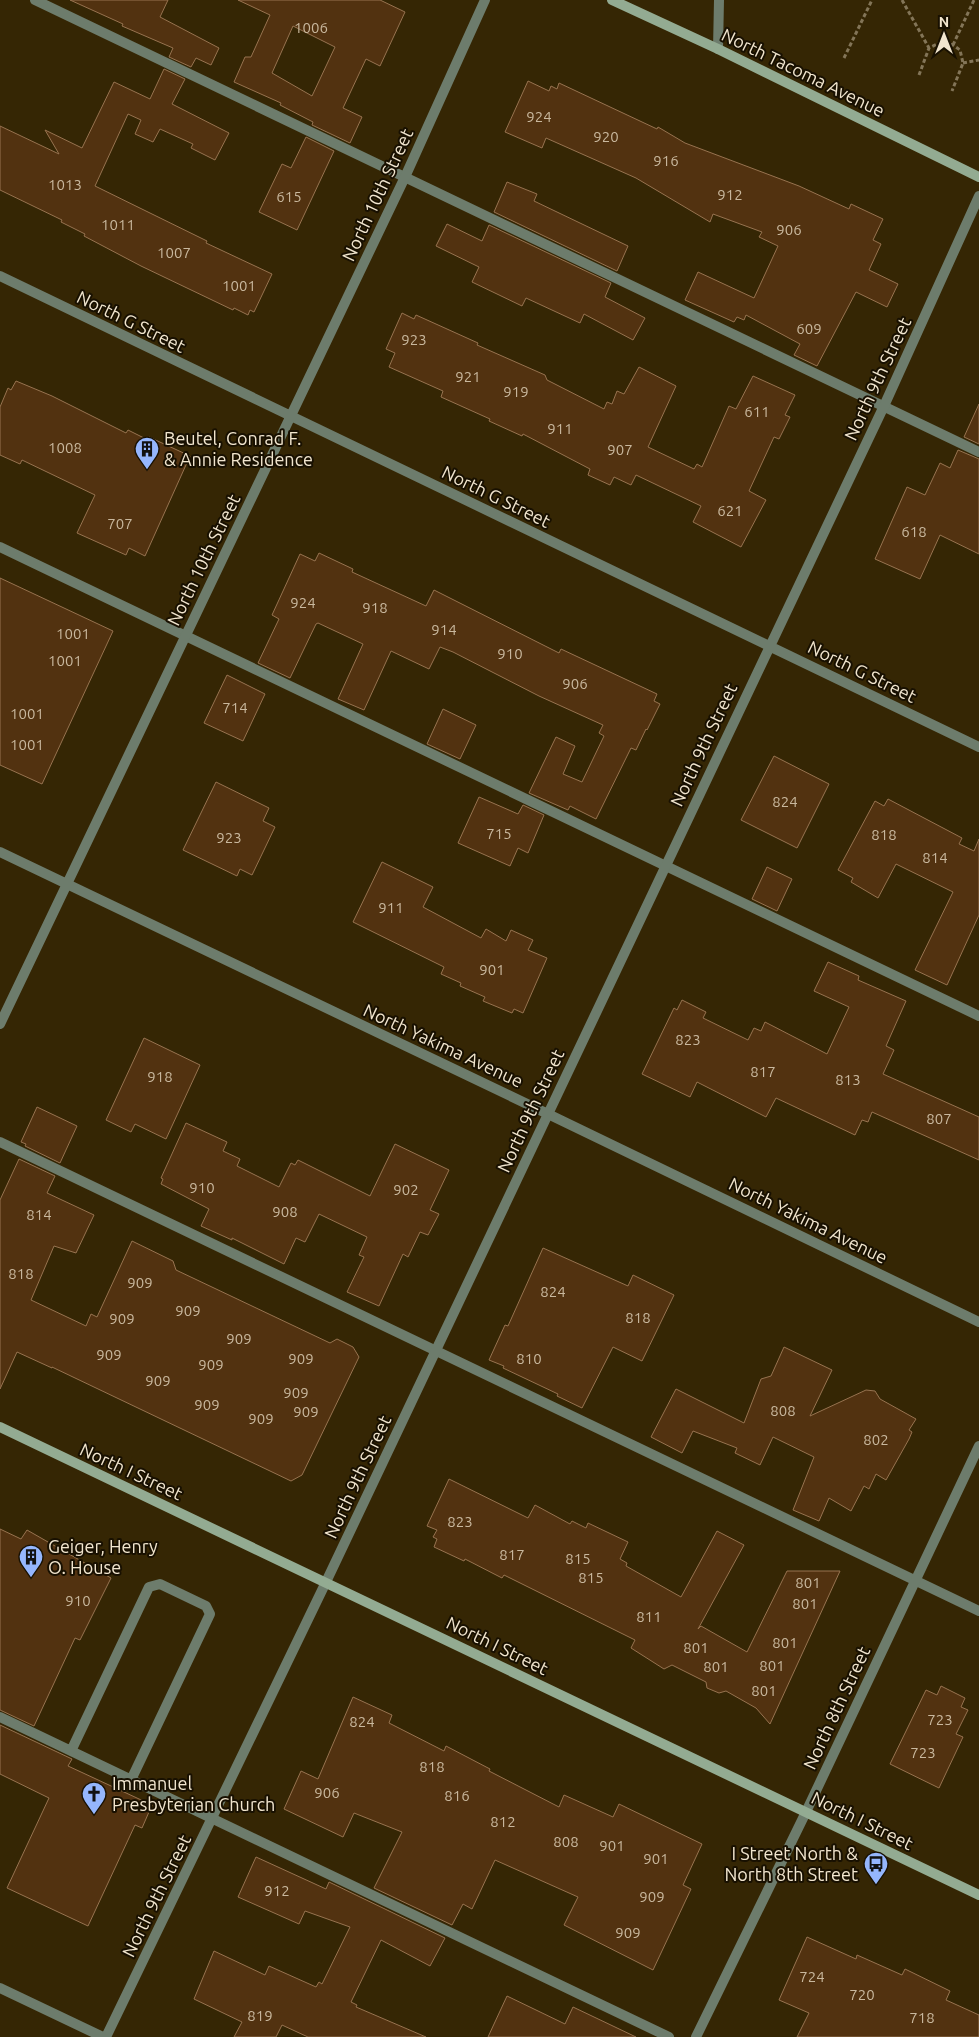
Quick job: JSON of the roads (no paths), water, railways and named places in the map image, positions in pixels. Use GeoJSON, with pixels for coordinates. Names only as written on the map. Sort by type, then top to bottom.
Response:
{"type":"FeatureCollection","features":[{"type":"Feature","properties":{"kind":"main road","name":"North Tacoma Avenue"},"geometry":{"type":"LineString","coordinates":[[612,0],[718,49],[979,177]]}},
{"type":"Feature","properties":{"kind":"main road","name":"North I Street"},"geometry":{"type":"LineString","coordinates":[[0,1427],[979,1895]]}},
{"type":"Feature","properties":{"kind":"street"},"geometry":{"type":"LineString","coordinates":[[35,0],[979,452]]}},
{"type":"Feature","properties":{"kind":"street","name":"North 10th Street"},"geometry":{"type":"LineString","coordinates":[[0,1024],[405,177],[485,0]]}},
{"type":"Feature","properties":{"kind":"street"},"geometry":{"type":"LineString","coordinates":[[718,49],[719,0]]}},
{"type":"Feature","properties":{"kind":"street","name":"North 9th Street"},"geometry":{"type":"LineString","coordinates":[[105,2037],[326,1582],[884,406],[979,196]]}},
{"type":"Feature","properties":{"kind":"street","name":"North G Street"},"geometry":{"type":"LineString","coordinates":[[0,276],[979,747]]}},
{"type":"Feature","properties":{"kind":"street"},"geometry":{"type":"LineString","coordinates":[[0,547],[979,1016]]}},
{"type":"Feature","properties":{"kind":"street","name":"North Yakima Avenue"},"geometry":{"type":"LineString","coordinates":[[0,852],[979,1322]]}},
{"type":"Feature","properties":{"kind":"street"},"geometry":{"type":"LineString","coordinates":[[0,1142],[979,1611]]}},
{"type":"Feature","properties":{"kind":"street","name":"North 8th Street"},"geometry":{"type":"LineString","coordinates":[[696,2037],[806,1812],[979,1446]]}},
{"type":"Feature","properties":{"kind":"street"},"geometry":{"type":"LineString","coordinates":[[71,1751],[149,1587],[160,1584],[206,1606],[210,1614],[130,1780]]}},
{"type":"Feature","properties":{"kind":"street"},"geometry":{"type":"LineString","coordinates":[[0,1717],[669,2037]]}},
{"type":"Feature","properties":{"kind":"street"},"geometry":{"type":"LineString","coordinates":[[0,1988],[105,2037]]}},
{"type":"Feature","properties":{"kind":"place","name":"Beutel, Conrad F. & Annie Residence"},"geometry":{"type":"Point","coordinates":[147,470]}},
{"type":"Feature","properties":{"kind":"place","name":"Geiger, Henry O. House"},"geometry":{"type":"Point","coordinates":[31,1578]}},
{"type":"Feature","properties":{"kind":"place","name":"Immanuel Presbyterian Church"},"geometry":{"type":"Point","coordinates":[94,1815]}},
{"type":"Feature","properties":{"kind":"place","name":"I Street North & North 8th Street"},"geometry":{"type":"Point","coordinates":[876,1885]}}]}
